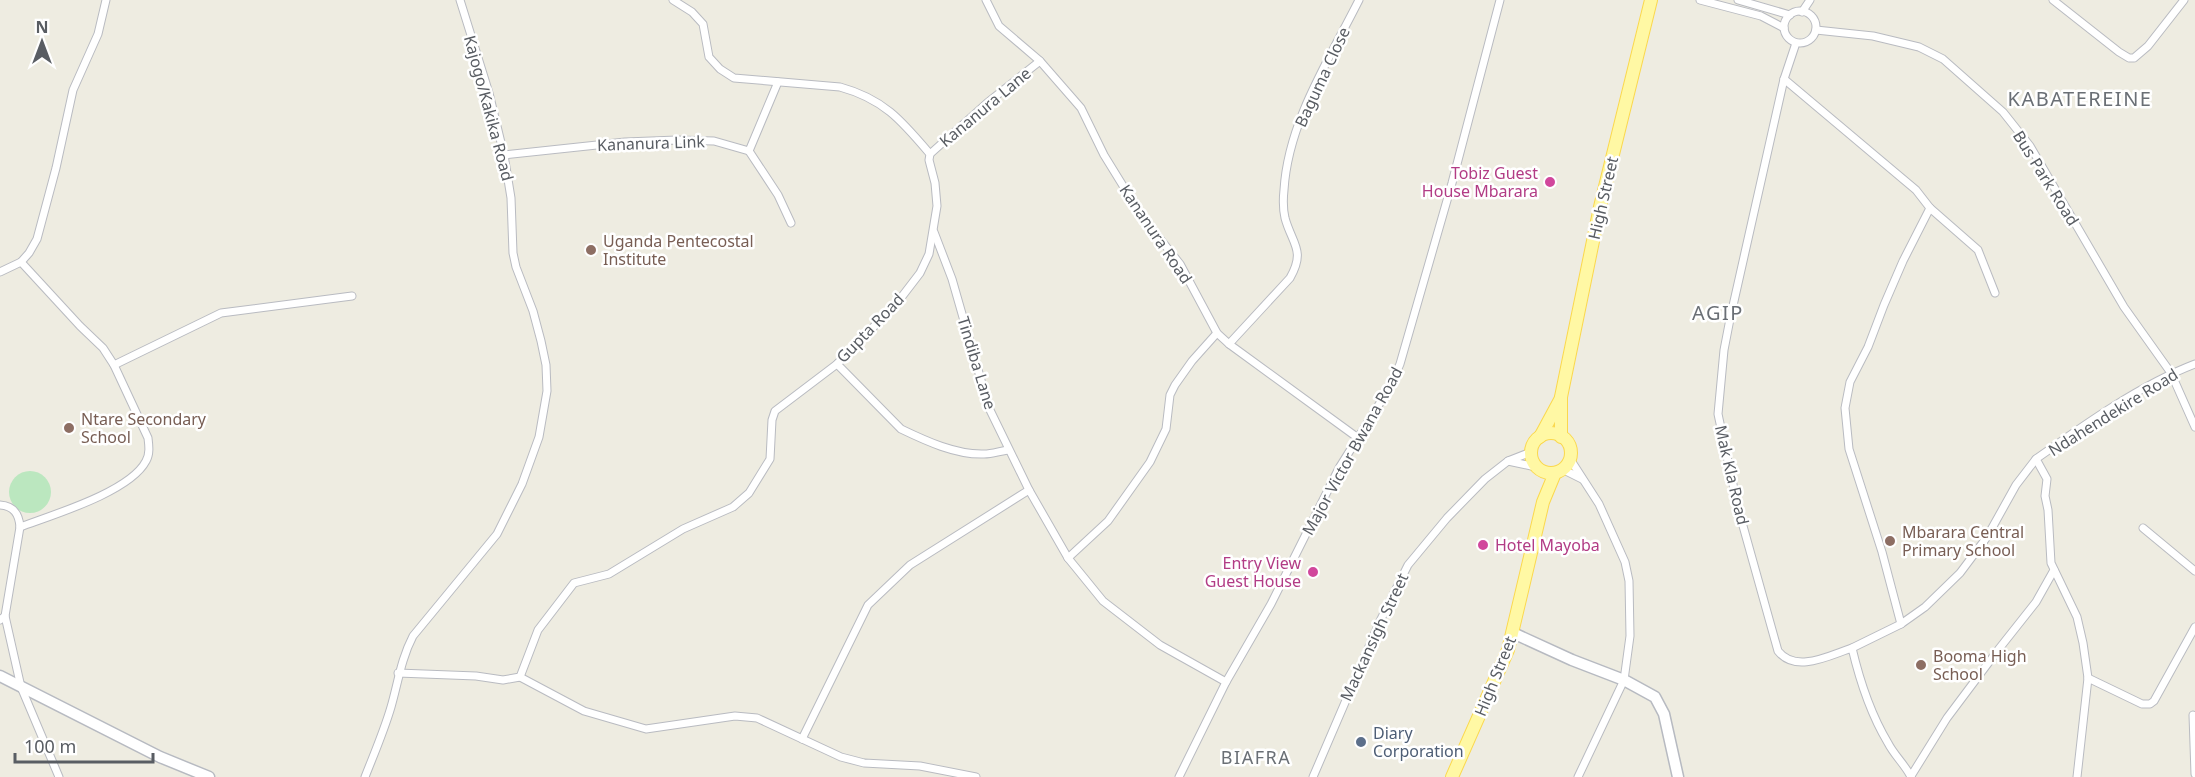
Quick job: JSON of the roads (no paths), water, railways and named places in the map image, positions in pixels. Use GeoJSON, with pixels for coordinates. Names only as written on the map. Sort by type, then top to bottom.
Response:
{"type":"FeatureCollection","features":[{"type":"Feature","properties":{"kind":"main road","name":"High Street"},"geometry":{"type":"LineString","coordinates":[[1562,437],[1561,396],[1600,207],[1651,0]]}},
{"type":"Feature","properties":{"kind":"main road","name":"High Street"},"geometry":{"type":"LineString","coordinates":[[1540,437],[1561,396]]}},
{"type":"Feature","properties":{"kind":"main road"},"geometry":{"type":"LineString","coordinates":[[1547,434],[1562,437],[1569,446],[1570,459],[1559,471],[1546,473],[1532,460],[1531,452],[1540,437],[1547,434]]}},
{"type":"Feature","properties":{"kind":"main road","name":"High Street"},"geometry":{"type":"LineString","coordinates":[[1538,468],[1543,502]]}},
{"type":"Feature","properties":{"kind":"main road","name":"High Street"},"geometry":{"type":"LineString","coordinates":[[1452,777],[1501,668],[1513,633],[1543,502],[1559,471]]}},
{"type":"Feature","properties":{"kind":"main road"},"geometry":{"type":"LineString","coordinates":[[1513,633],[1648,692],[1659,702],[1668,729],[1678,777]]}},
{"type":"Feature","properties":{"kind":"main road"},"geometry":{"type":"LineString","coordinates":[[0,676],[160,757],[209,777]]}},
{"type":"Feature","properties":{"kind":"street"},"geometry":{"type":"LineString","coordinates":[[0,272],[21,262],[29,254],[37,239],[73,90],[98,34],[106,0]]}},
{"type":"Feature","properties":{"kind":"street","name":"Kajogo/Kakika Road"},"geometry":{"type":"LineString","coordinates":[[365,777],[391,706],[406,649],[413,636],[497,534],[522,484],[538,437],[547,391],[546,365],[533,311],[513,253],[511,198],[504,155],[489,93],[460,0]]}},
{"type":"Feature","properties":{"kind":"street"},"geometry":{"type":"LineString","coordinates":[[673,0],[692,12],[703,24],[709,57],[720,69],[734,78],[840,87],[854,91],[885,106],[905,124],[930,154]]}},
{"type":"Feature","properties":{"kind":"street","name":"Kananura Road"},"geometry":{"type":"LineString","coordinates":[[986,0],[999,26],[1040,61],[1081,108],[1104,155],[1141,215],[1180,264],[1217,333],[1358,438]]}},
{"type":"Feature","properties":{"kind":"street","name":"Baguma Close"},"geometry":{"type":"LineString","coordinates":[[1229,344],[1290,278],[1297,265],[1298,250],[1285,218],[1283,202],[1284,179],[1293,140],[1305,106],[1359,0]]}},
{"type":"Feature","properties":{"kind":"street","name":"Major Victor Bwana Road"},"geometry":{"type":"LineString","coordinates":[[1179,777],[1226,682],[1271,604],[1339,468],[1390,387],[1400,364],[1449,194],[1500,0]]}},
{"type":"Feature","properties":{"kind":"street"},"geometry":{"type":"LineString","coordinates":[[1700,0],[1761,16],[1784,28]]}},
{"type":"Feature","properties":{"kind":"street"},"geometry":{"type":"LineString","coordinates":[[1738,0],[1790,15],[1802,12],[1810,0]]}},
{"type":"Feature","properties":{"kind":"street"},"geometry":{"type":"LineString","coordinates":[[2054,0],[2129,58],[2134,58],[2148,46],[2184,0]]}},
{"type":"Feature","properties":{"kind":"street"},"geometry":{"type":"LineString","coordinates":[[1790,15],[1785,21],[1786,35],[1796,43],[1809,41],[1816,30],[1813,18],[1802,12]]}},
{"type":"Feature","properties":{"kind":"street","name":"Bus Park Road"},"geometry":{"type":"LineString","coordinates":[[1816,30],[1873,36],[1919,47],[1943,59],[2003,112],[2030,146],[2124,307],[2171,373],[2195,427]]}},
{"type":"Feature","properties":{"kind":"street","name":"Mak Kla Road"},"geometry":{"type":"LineString","coordinates":[[1796,43],[1784,79],[1730,320],[1724,350],[1718,414],[1738,508],[1778,651],[1784,658],[1793,662],[1808,662],[1852,648],[1901,624],[1925,607],[1960,573],[1987,537],[2016,485],[2036,459]]}},
{"type":"Feature","properties":{"kind":"street","name":"Kananura Lane"},"geometry":{"type":"LineString","coordinates":[[930,154],[987,103],[1040,61]]}},
{"type":"Feature","properties":{"kind":"street"},"geometry":{"type":"LineString","coordinates":[[1784,79],[1916,190],[1930,208],[1978,250],[1995,293]]}},
{"type":"Feature","properties":{"kind":"street"},"geometry":{"type":"LineString","coordinates":[[778,82],[749,151],[778,195],[791,223]]}},
{"type":"Feature","properties":{"kind":"street","name":"Kananura Link"},"geometry":{"type":"LineString","coordinates":[[504,155],[625,142],[677,140],[714,141],[749,151]]}},
{"type":"Feature","properties":{"kind":"street","name":"Gupta Road"},"geometry":{"type":"LineString","coordinates":[[520,677],[538,630],[574,583],[609,574],[682,529],[733,507],[749,493],[770,459],[775,411],[837,364],[897,303],[920,273],[929,254],[937,206],[930,154]]}},
{"type":"Feature","properties":{"kind":"street"},"geometry":{"type":"LineString","coordinates":[[1901,624],[1849,449],[1845,408],[1850,382],[1868,347],[1903,261],[1930,208]]}},
{"type":"Feature","properties":{"kind":"street","name":"Tindiba Lane"},"geometry":{"type":"LineString","coordinates":[[934,232],[952,279],[988,408],[1029,490],[1068,558],[1103,602],[1160,645],[1226,682]]}},
{"type":"Feature","properties":{"kind":"street"},"geometry":{"type":"LineString","coordinates":[[20,527],[80,505],[117,487],[137,472],[147,460],[149,447],[148,438],[114,365],[103,348],[21,262]]}},
{"type":"Feature","properties":{"kind":"street"},"geometry":{"type":"LineString","coordinates":[[114,365],[221,313],[352,296]]}},
{"type":"Feature","properties":{"kind":"street"},"geometry":{"type":"LineString","coordinates":[[1068,558],[1108,520],[1150,462],[1166,429],[1170,395],[1175,385],[1192,361],[1217,333]]}},
{"type":"Feature","properties":{"kind":"street"},"geometry":{"type":"LineString","coordinates":[[837,364],[901,429],[966,453],[984,454],[1008,450]]}},
{"type":"Feature","properties":{"kind":"street","name":"Ndahendekire Road"},"geometry":{"type":"LineString","coordinates":[[2077,777],[2088,678],[2077,617],[2054,570],[2050,555],[2048,510],[2045,496],[2047,479],[2036,459],[2077,430],[2171,373],[2195,364]]}},
{"type":"Feature","properties":{"kind":"street","name":"Mackansigh Street"},"geometry":{"type":"LineString","coordinates":[[1313,777],[1380,621],[1408,565],[1447,518],[1485,479],[1508,461],[1531,452]]}},
{"type":"Feature","properties":{"kind":"street"},"geometry":{"type":"LineString","coordinates":[[1570,459],[1599,504],[1613,533],[1629,581],[1630,636],[1624,680],[1578,777]]}},
{"type":"Feature","properties":{"kind":"street"},"geometry":{"type":"LineString","coordinates":[[1508,461],[1538,468]]}},
{"type":"Feature","properties":{"kind":"street"},"geometry":{"type":"LineString","coordinates":[[1559,471],[1582,479]]}},
{"type":"Feature","properties":{"kind":"street"},"geometry":{"type":"LineString","coordinates":[[802,739],[868,605],[910,565],[1029,490]]}},
{"type":"Feature","properties":{"kind":"street"},"geometry":{"type":"LineString","coordinates":[[0,504],[13,509],[19,516],[20,527],[3,618],[21,687],[58,777]]}},
{"type":"Feature","properties":{"kind":"street"},"geometry":{"type":"LineString","coordinates":[[2144,528],[2195,571]]}},
{"type":"Feature","properties":{"kind":"street"},"geometry":{"type":"LineString","coordinates":[[1852,648],[1861,685],[1874,720],[1911,777],[1947,718],[2036,602],[2054,570]]}},
{"type":"Feature","properties":{"kind":"street"},"geometry":{"type":"LineString","coordinates":[[2088,678],[2142,704],[2150,704],[2154,701],[2195,627]]}},
{"type":"Feature","properties":{"kind":"street"},"geometry":{"type":"LineString","coordinates":[[398,673],[476,676],[503,680],[520,677],[584,711],[646,729],[735,716],[757,717],[841,758],[864,763],[920,766],[976,777]]}},
{"type":"Feature","properties":{"kind":"street"},"geometry":{"type":"LineString","coordinates":[[2193,715],[2195,774]]}},
{"type":"Feature","properties":{"kind":"place","name":"Tobiz Guest House Mbarara"},"geometry":{"type":"Point","coordinates":[1550,182]}},
{"type":"Feature","properties":{"kind":"place","name":"Uganda Pentecostal Institute"},"geometry":{"type":"Point","coordinates":[591,250]}},
{"type":"Feature","properties":{"kind":"place","name":"Ntare Secondary School"},"geometry":{"type":"Point","coordinates":[69,428]}},
{"type":"Feature","properties":{"kind":"place","name":"Mbarara Central Primary School"},"geometry":{"type":"Point","coordinates":[1890,541]}},
{"type":"Feature","properties":{"kind":"place","name":"Hotel Mayoba"},"geometry":{"type":"Point","coordinates":[1483,545]}},
{"type":"Feature","properties":{"kind":"place","name":"Entry View Guest House"},"geometry":{"type":"Point","coordinates":[1313,572]}},
{"type":"Feature","properties":{"kind":"place","name":"Booma High School"},"geometry":{"type":"Point","coordinates":[1921,665]}},
{"type":"Feature","properties":{"kind":"place","name":"Diary Corporation"},"geometry":{"type":"Point","coordinates":[1361,742]}},
{"type":"Feature","properties":{"kind":"district","name":"KABATEREINE"},"geometry":{"type":"Point","coordinates":[2080,98]}},
{"type":"Feature","properties":{"kind":"district","name":"AGIP"},"geometry":{"type":"Point","coordinates":[1718,312]}},
{"type":"Feature","properties":{"kind":"district","name":"BIAFRA"},"geometry":{"type":"Point","coordinates":[1256,757]}}]}
